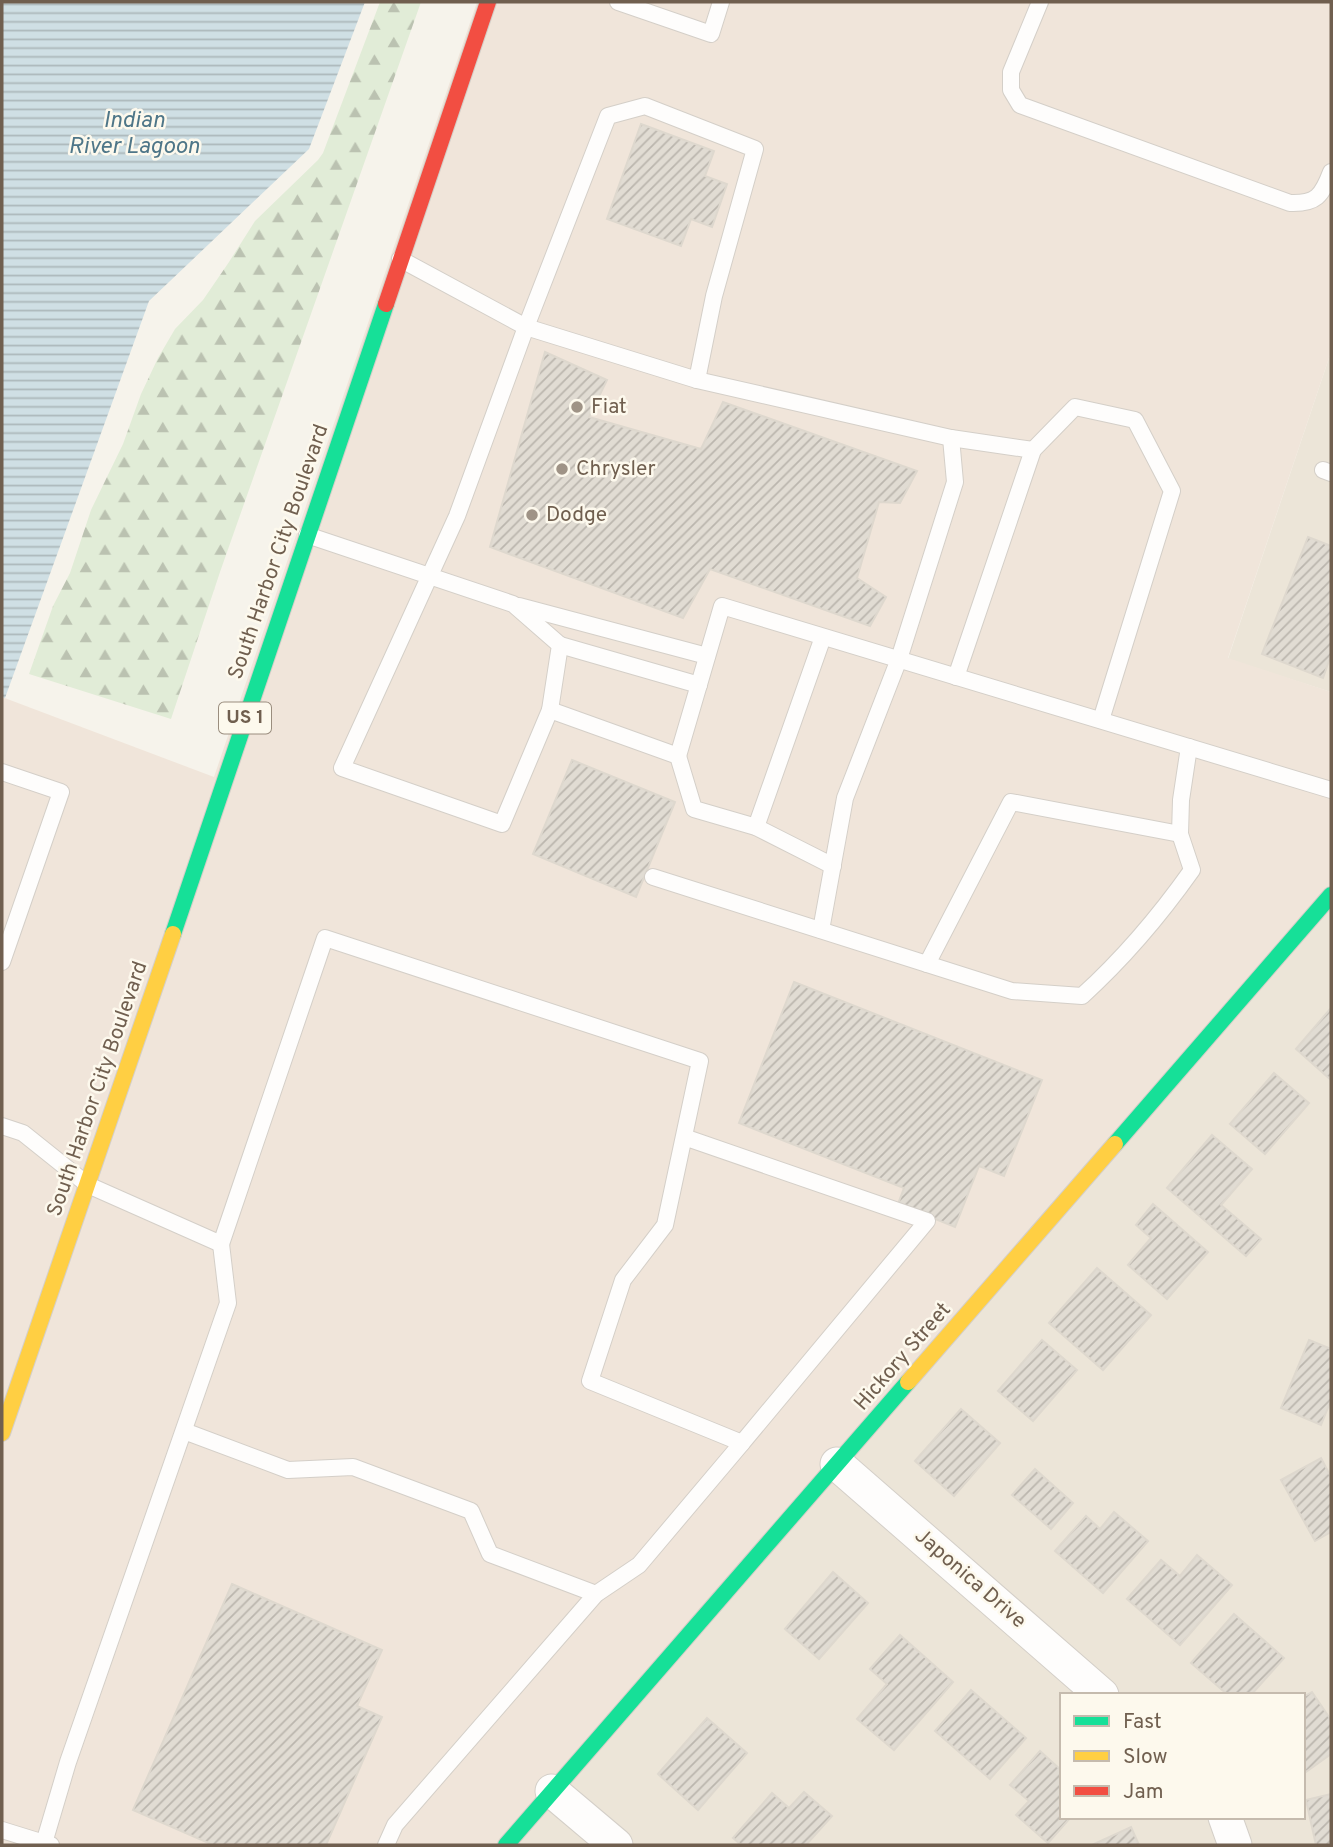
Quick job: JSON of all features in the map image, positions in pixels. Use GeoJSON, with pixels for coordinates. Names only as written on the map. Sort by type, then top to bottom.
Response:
{"type":"FeatureCollection","features":[{"type":"Feature","properties":{"kind":"main road","name":"South Harbor City Boulevard"},"geometry":{"type":"LineString","coordinates":[[2,1433],[488,2]]}},
{"type":"Feature","properties":{"kind":"main road","name":"Hickory Street"},"geometry":{"type":"LineString","coordinates":[[506,1845],[1331,895]]}},
{"type":"Feature","properties":{"kind":"street","name":"Japonica Drive"},"geometry":{"type":"LineString","coordinates":[[837,1464],[1100,1693]]}},
{"type":"Feature","properties":{"kind":"street"},"geometry":{"type":"LineString","coordinates":[[552,1791],[616,1845]]}},
{"type":"Feature","properties":{"kind":"street"},"geometry":{"type":"LineString","coordinates":[[1226,1819],[1235,1845]]}},
{"type":"Feature","properties":{"kind":"lane"},"geometry":{"type":"LineString","coordinates":[[618,2],[711,34],[721,2]]}},
{"type":"Feature","properties":{"kind":"lane"},"geometry":{"type":"LineString","coordinates":[[1040,2],[1011,72],[1011,90],[1020,105],[1290,203],[1304,204],[1316,199],[1325,188],[1331,172]]}},
{"type":"Feature","properties":{"kind":"lane"},"geometry":{"type":"LineString","coordinates":[[560,645],[550,710],[502,824],[342,768],[457,516],[526,327],[608,116],[645,106],[755,149],[715,296],[697,380]]}},
{"type":"Feature","properties":{"kind":"lane"},"geometry":{"type":"LineString","coordinates":[[400,259],[526,327],[697,380],[951,438],[1033,450]]}},
{"type":"Feature","properties":{"kind":"lane"},"geometry":{"type":"LineString","coordinates":[[956,677],[1033,450],[1075,407],[1135,420],[1172,491],[1101,720]]}},
{"type":"Feature","properties":{"kind":"lane"},"geometry":{"type":"LineString","coordinates":[[821,930],[845,798],[899,659],[955,482],[951,438]]}},
{"type":"Feature","properties":{"kind":"lane"},"geometry":{"type":"LineString","coordinates":[[307,535],[513,604],[707,656]]}},
{"type":"Feature","properties":{"kind":"lane"},"geometry":{"type":"LineString","coordinates":[[513,604],[560,645],[699,685]]}},
{"type":"Feature","properties":{"kind":"lane"},"geometry":{"type":"LineString","coordinates":[[833,866],[756,827],[694,809],[678,756],[722,606],[1331,790]]}},
{"type":"Feature","properties":{"kind":"lane"},"geometry":{"type":"LineString","coordinates":[[756,827],[823,637]]}},
{"type":"Feature","properties":{"kind":"lane"},"geometry":{"type":"LineString","coordinates":[[550,710],[678,756]]}},
{"type":"Feature","properties":{"kind":"lane"},"geometry":{"type":"LineString","coordinates":[[653,877],[1012,991],[1082,996],[1111,970],[1158,918],[1192,870],[1180,834],[1181,800],[1189,747]]}},
{"type":"Feature","properties":{"kind":"lane"},"geometry":{"type":"LineString","coordinates":[[2,772],[61,792],[2,962]]}},
{"type":"Feature","properties":{"kind":"lane"},"geometry":{"type":"LineString","coordinates":[[928,964],[1011,802],[1180,834]]}},
{"type":"Feature","properties":{"kind":"lane"},"geometry":{"type":"LineString","coordinates":[[2,1830],[48,1844],[68,1762],[228,1303],[221,1244],[326,938],[700,1062],[665,1225],[624,1280],[590,1381],[742,1443]]}},
{"type":"Feature","properties":{"kind":"lane"},"geometry":{"type":"LineString","coordinates":[[2,1126],[23,1133],[88,1185],[221,1244]]}},
{"type":"Feature","properties":{"kind":"lane"},"geometry":{"type":"LineString","coordinates":[[386,1845],[396,1825],[596,1594],[639,1565],[927,1221],[684,1137]]}},
{"type":"Feature","properties":{"kind":"lane"},"geometry":{"type":"LineString","coordinates":[[184,1431],[288,1470],[354,1467],[471,1511],[489,1554],[596,1594]]}},
{"type":"Feature","properties":{"kind":"shaded area"},"geometry":{"type":"Polygon","coordinates":[[[477,2],[1331,2],[1331,352],[1228,658],[1331,692],[1331,895],[506,1845],[2,1845],[2,697],[214,777],[477,2]]]}},
{"type":"Feature","properties":{"kind":"shaded area"},"geometry":{"type":"Polygon","coordinates":[[[1331,352],[1331,692],[1228,659],[1331,352]]]}},
{"type":"Feature","properties":{"kind":"shaded area"},"geometry":{"type":"Polygon","coordinates":[[[1331,895],[1331,1845],[506,1845],[1331,895]]]}},
{"type":"Feature","properties":{"kind":"green space"},"geometry":{"type":"Polygon","coordinates":[[[380,2],[421,2],[220,572],[171,719],[29,674],[53,606],[70,573],[91,510],[123,444],[141,394],[158,358],[175,329],[203,300],[255,221],[323,153],[380,2]]]}},
{"type":"Feature","properties":{"kind":"water","name":"Indian River Lagoon"},"geometry":{"type":"Polygon","coordinates":[[[2,2],[365,2],[309,149],[149,301],[5,698],[2,697],[2,2]]]}},
{"type":"Feature","properties":{"kind":"building"},"geometry":{"type":"Polygon","coordinates":[[[641,124],[714,151],[705,176],[727,184],[712,227],[691,219],[681,246],[607,219],[641,124]]]}},
{"type":"Feature","properties":{"kind":"building"},"geometry":{"type":"Polygon","coordinates":[[[545,352],[607,380],[589,417],[701,449],[723,402],[917,471],[900,503],[879,502],[857,578],[886,597],[870,626],[710,569],[683,618],[490,547],[545,352]]]}},
{"type":"Feature","properties":{"kind":"building"},"geometry":{"type":"Polygon","coordinates":[[[1308,537],[1331,546],[1331,655],[1323,678],[1262,654],[1308,537]]]}},
{"type":"Feature","properties":{"kind":"building"},"geometry":{"type":"Polygon","coordinates":[[[572,760],[675,802],[636,897],[533,854],[572,760]]]}},
{"type":"Feature","properties":{"kind":"building"},"geometry":{"type":"Polygon","coordinates":[[[794,982],[1042,1080],[1004,1176],[979,1166],[955,1227],[898,1204],[904,1188],[739,1123],[794,982]]]}},
{"type":"Feature","properties":{"kind":"building"},"geometry":{"type":"Polygon","coordinates":[[[1331,1008],[1331,1080],[1296,1049],[1331,1008]]]}},
{"type":"Feature","properties":{"kind":"building"},"geometry":{"type":"Polygon","coordinates":[[[1274,1073],[1309,1103],[1265,1154],[1230,1124],[1274,1073]]]}},
{"type":"Feature","properties":{"kind":"building"},"geometry":{"type":"Polygon","coordinates":[[[1212,1135],[1252,1169],[1221,1205],[1261,1239],[1246,1256],[1167,1188],[1212,1135]]]}},
{"type":"Feature","properties":{"kind":"building"},"geometry":{"type":"Polygon","coordinates":[[[1153,1204],[1208,1252],[1167,1299],[1128,1265],[1151,1238],[1136,1225],[1153,1204]]]}},
{"type":"Feature","properties":{"kind":"building"},"geometry":{"type":"Polygon","coordinates":[[[1097,1268],[1151,1315],[1103,1370],[1049,1323],[1097,1268]]]}},
{"type":"Feature","properties":{"kind":"building"},"geometry":{"type":"Polygon","coordinates":[[[1042,1340],[1077,1370],[1033,1421],[998,1391],[1042,1340]]]}},
{"type":"Feature","properties":{"kind":"building"},"geometry":{"type":"Polygon","coordinates":[[[1309,1340],[1331,1349],[1331,1400],[1321,1425],[1281,1408],[1309,1340]]]}},
{"type":"Feature","properties":{"kind":"building"},"geometry":{"type":"Polygon","coordinates":[[[961,1409],[1000,1443],[954,1496],[915,1461],[961,1409]]]}},
{"type":"Feature","properties":{"kind":"building"},"geometry":{"type":"Polygon","coordinates":[[[1321,1458],[1331,1477],[1331,1532],[1315,1541],[1281,1480],[1321,1458]]]}},
{"type":"Feature","properties":{"kind":"building"},"geometry":{"type":"Polygon","coordinates":[[[1035,1469],[1073,1503],[1051,1529],[1012,1495],[1035,1469]]]}},
{"type":"Feature","properties":{"kind":"building"},"geometry":{"type":"Polygon","coordinates":[[[1114,1512],[1148,1541],[1103,1593],[1055,1551],[1086,1516],[1100,1529],[1114,1512]]]}},
{"type":"Feature","properties":{"kind":"building"},"geometry":{"type":"Polygon","coordinates":[[[1197,1555],[1232,1585],[1180,1645],[1127,1599],[1161,1560],[1180,1576],[1197,1555]]]}},
{"type":"Feature","properties":{"kind":"building"},"geometry":{"type":"Polygon","coordinates":[[[833,1572],[868,1603],[819,1659],[785,1629],[833,1572]]]}},
{"type":"Feature","properties":{"kind":"building"},"geometry":{"type":"Polygon","coordinates":[[[232,1584],[382,1650],[357,1706],[382,1717],[326,1845],[213,1845],[133,1810],[232,1584]]]}},
{"type":"Feature","properties":{"kind":"building"},"geometry":{"type":"Polygon","coordinates":[[[1234,1614],[1284,1658],[1253,1693],[1226,1693],[1191,1663],[1234,1614]]]}},
{"type":"Feature","properties":{"kind":"building"},"geometry":{"type":"Polygon","coordinates":[[[900,1635],[953,1682],[894,1750],[857,1719],[887,1684],[870,1669],[900,1635]]]}},
{"type":"Feature","properties":{"kind":"building"},"geometry":{"type":"Polygon","coordinates":[[[971,1690],[1026,1738],[990,1779],[935,1731],[971,1690]]]}},
{"type":"Feature","properties":{"kind":"building"},"geometry":{"type":"Polygon","coordinates":[[[1312,1692],[1331,1720],[1331,1754],[1305,1773],[1305,1696],[1312,1692]]]}},
{"type":"Feature","properties":{"kind":"building"},"geometry":{"type":"Polygon","coordinates":[[[707,1718],[747,1753],[698,1810],[658,1774],[707,1718]]]}},
{"type":"Feature","properties":{"kind":"building"},"geometry":{"type":"Polygon","coordinates":[[[1040,1751],[1060,1769],[1060,1819],[1069,1819],[1048,1843],[1016,1815],[1029,1801],[1010,1785],[1040,1751]]]}},
{"type":"Feature","properties":{"kind":"building"},"geometry":{"type":"Polygon","coordinates":[[[804,1792],[832,1816],[806,1845],[741,1845],[733,1838],[772,1793],[789,1808],[804,1792]]]}},
{"type":"Feature","properties":{"kind":"building"},"geometry":{"type":"Polygon","coordinates":[[[1331,1794],[1331,1845],[1316,1845],[1306,1800],[1331,1794]]]}},
{"type":"Feature","properties":{"kind":"building"},"geometry":{"type":"Polygon","coordinates":[[[1131,1827],[1139,1845],[1092,1845],[1131,1827]]]}},
{"type":"Feature","properties":{"kind":"traffic: fast"},"geometry":{"type":"LineString","coordinates":[[173,934],[386,304]]}},
{"type":"Feature","properties":{"kind":"traffic: fast"},"geometry":{"type":"LineString","coordinates":[[1115,1144],[1331,895]]}},
{"type":"Feature","properties":{"kind":"traffic: fast"},"geometry":{"type":"LineString","coordinates":[[506,1845],[908,1382]]}},
{"type":"Feature","properties":{"kind":"traffic: slow"},"geometry":{"type":"LineString","coordinates":[[2,1433],[173,934]]}},
{"type":"Feature","properties":{"kind":"traffic: slow"},"geometry":{"type":"LineString","coordinates":[[908,1382],[1115,1144]]}},
{"type":"Feature","properties":{"kind":"traffic: jam"},"geometry":{"type":"LineString","coordinates":[[386,304],[488,2]]}},
{"type":"Feature","properties":{"kind":"place","name":"Fiat"},"geometry":{"type":"Point","coordinates":[577,407]}},
{"type":"Feature","properties":{"kind":"place","name":"Chrysler"},"geometry":{"type":"Point","coordinates":[562,469]}},
{"type":"Feature","properties":{"kind":"place","name":"Dodge"},"geometry":{"type":"Point","coordinates":[532,515]}}]}
